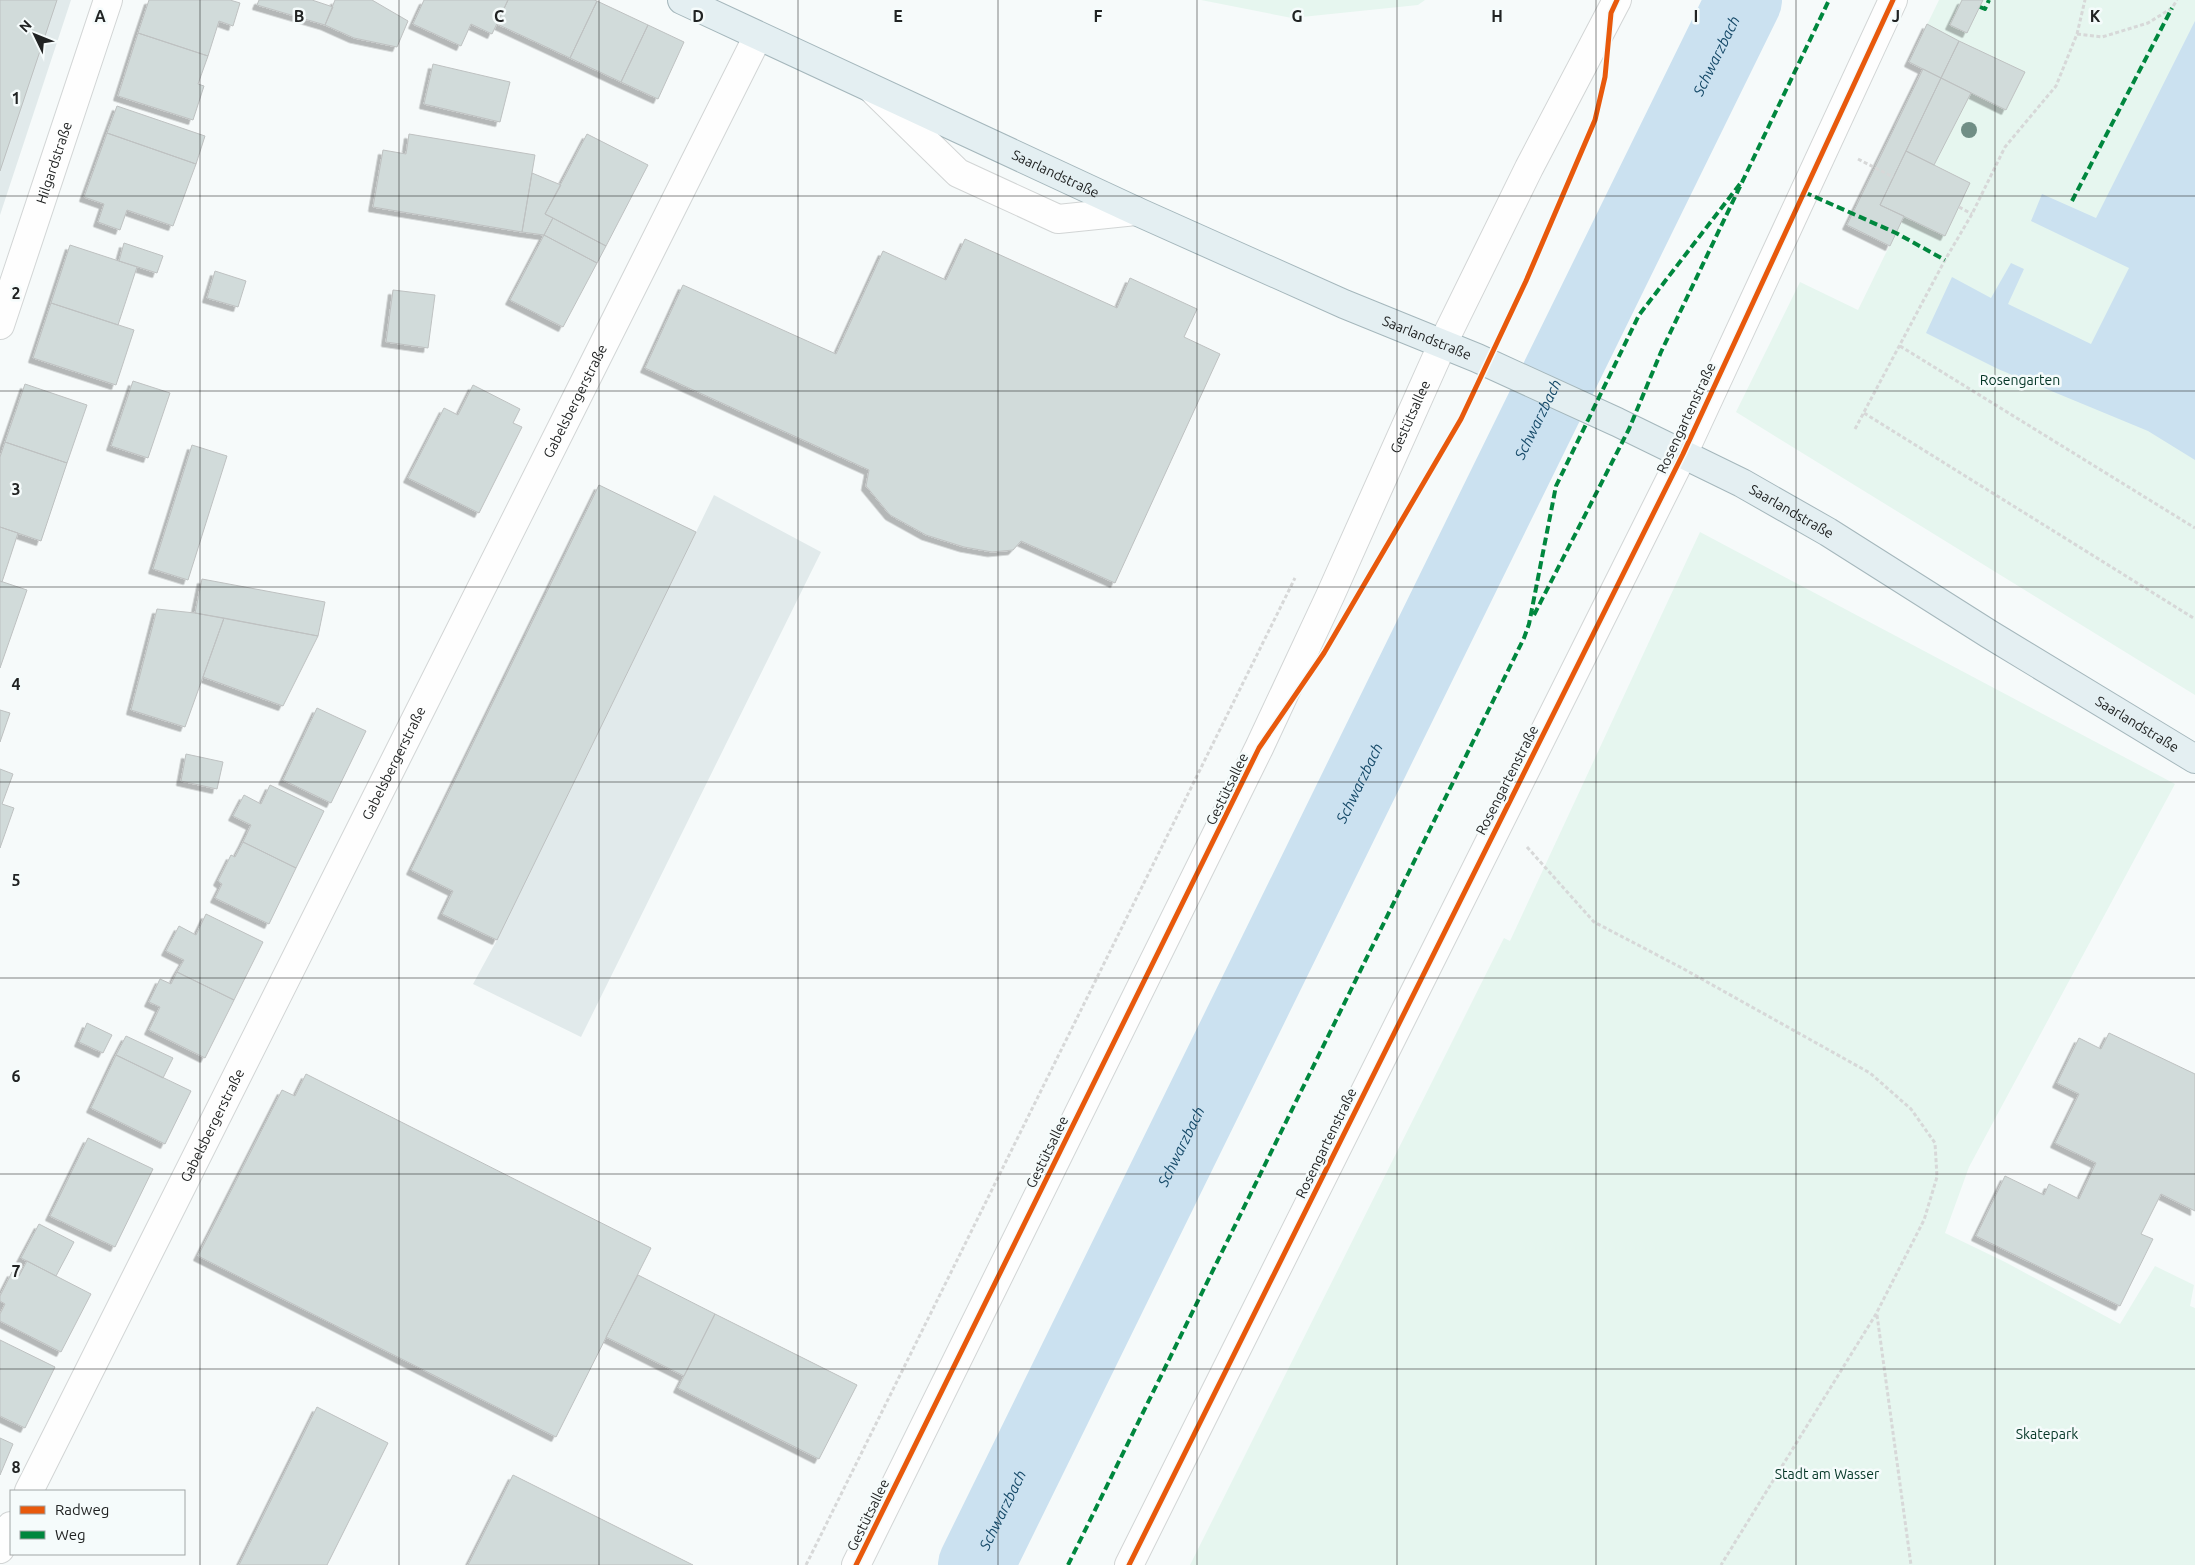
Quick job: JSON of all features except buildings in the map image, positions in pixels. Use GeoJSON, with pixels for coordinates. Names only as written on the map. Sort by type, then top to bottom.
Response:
{"type":"FeatureCollection","features":[{"type":"Feature","properties":{"kind":"main road","name":"Saarlandstraße"},"geometry":{"type":"LineString","coordinates":[[682,0],[1136,211],[1344,304],[1443,343],[1617,422],[1742,483],[1828,532],[1989,634],[2195,759]]}},
{"type":"Feature","properties":{"kind":"street","name":"Hilgardstraße"},"geometry":{"type":"LineString","coordinates":[[0,325],[108,0]]}},
{"type":"Feature","properties":{"kind":"street","name":"Gestütsallee"},"geometry":{"type":"LineString","coordinates":[[856,1565],[1259,748],[1330,596],[1443,343],[1529,168],[1617,0]]}},
{"type":"Feature","properties":{"kind":"street","name":"Rosengartenstraße"},"geometry":{"type":"LineString","coordinates":[[1129,1565],[1683,454],[1893,0]]}},
{"type":"Feature","properties":{"kind":"street","name":"Gabelsbergerstraße"},"geometry":{"type":"LineString","coordinates":[[30,1490],[758,36]]}},
{"type":"Feature","properties":{"kind":"street"},"geometry":{"type":"LineString","coordinates":[[871,88],[958,173],[1058,219],[1136,211]]}},
{"type":"Feature","properties":{"kind":"street"},"geometry":{"type":"LineString","coordinates":[[0,1548],[10,1528]]}},
{"type":"Feature","properties":{"kind":"path"},"geometry":{"type":"LineString","coordinates":[[1856,429],[1945,260],[1972,214],[2005,147],[2056,86],[2077,34],[2085,0]]}},
{"type":"Feature","properties":{"kind":"path"},"geometry":{"type":"LineString","coordinates":[[2077,34],[2102,37],[2148,23],[2172,8],[2177,0]]}},
{"type":"Feature","properties":{"kind":"path"},"geometry":{"type":"LineString","coordinates":[[1959,207],[1972,214]]}},
{"type":"Feature","properties":{"kind":"path"},"geometry":{"type":"LineString","coordinates":[[1900,346],[2195,528]]}},
{"type":"Feature","properties":{"kind":"path"},"geometry":{"type":"LineString","coordinates":[[1864,413],[2195,619]]}},
{"type":"Feature","properties":{"kind":"path"},"geometry":{"type":"LineString","coordinates":[[806,1565],[1300,569]]}},
{"type":"Feature","properties":{"kind":"path"},"geometry":{"type":"LineString","coordinates":[[1502,816],[1594,922],[1682,968],[1870,1073],[1911,1109],[1935,1143],[1937,1177],[1924,1220],[1876,1314],[1721,1565]]}},
{"type":"Feature","properties":{"kind":"path"},"geometry":{"type":"LineString","coordinates":[[1876,1314],[1911,1565]]}},
{"type":"Feature","properties":{"kind":"shaded area"},"geometry":{"type":"Polygon","coordinates":[[[0,0],[71,0],[0,215],[0,0]]]}},
{"type":"Feature","properties":{"kind":"shaded area"},"geometry":{"type":"Polygon","coordinates":[[[599,485],[696,532],[714,495],[821,552],[581,1037],[473,984],[497,940],[442,914],[453,891],[411,870],[599,485]]]}},
{"type":"Feature","properties":{"kind":"green space"},"geometry":{"type":"Polygon","coordinates":[[[1201,0],[1425,0],[1418,5],[1292,18],[1201,0]]]}},
{"type":"Feature","properties":{"kind":"green space","name":"Rosengarten"},"geometry":{"type":"Polygon","coordinates":[[[1939,0],[2195,0],[2195,695],[1736,412],[1800,282],[1858,310],[1904,216],[1880,205],[1940,78],[1909,62],[1939,0]]]}},
{"type":"Feature","properties":{"kind":"green space"},"geometry":{"type":"Polygon","coordinates":[[[1700,532],[2175,784],[1969,1167],[1945,1233],[2005,1262],[2120,1324],[2155,1266],[2194,1285],[2190,1306],[2195,1308],[2195,1565],[1190,1565],[1504,938],[1510,941],[1700,532]]]}},
{"type":"Feature","properties":{"kind":"water"},"geometry":{"type":"Polygon","coordinates":[[[2195,21],[2195,460],[2148,431],[1998,369],[1926,333],[1952,277],[1991,298],[2011,263],[2024,269],[2008,304],[2091,344],[2129,268],[2031,221],[2042,194],[2096,218],[2195,21]]]}},
{"type":"Feature","properties":{"kind":"waterway","name":"Schwarzbach"},"geometry":{"type":"LineString","coordinates":[[976,1565],[1744,0]]}},
{"type":"Feature","properties":{"kind":"marked path"},"geometry":{"type":"LineString","coordinates":[[1534,615],[1629,429],[1661,352],[1829,0]]}},
{"type":"Feature","properties":{"kind":"marked path"},"geometry":{"type":"LineString","coordinates":[[1980,7],[1985,9],[1989,0]]}},
{"type":"Feature","properties":{"kind":"marked path"},"geometry":{"type":"LineString","coordinates":[[2072,201],[2172,8]]}},
{"type":"Feature","properties":{"kind":"marked path"},"geometry":{"type":"LineString","coordinates":[[1068,1565],[1524,638],[1529,624],[1556,486],[1639,315],[1743,180]]}},
{"type":"Feature","properties":{"kind":"marked path"},"geometry":{"type":"LineString","coordinates":[[1804,192],[1896,233],[1945,260]]}},
{"type":"Feature","properties":{"kind":"cycle path"},"geometry":{"type":"LineString","coordinates":[[856,1565],[1259,748],[1324,653],[1461,419],[1526,281],[1595,120],[1605,77],[1611,13],[1617,0]]}},
{"type":"Feature","properties":{"kind":"cycle path"},"geometry":{"type":"LineString","coordinates":[[1129,1565],[1683,454],[1893,0]]}},
{"type":"Feature","properties":{"kind":"park label","name":"Skatepark"},"geometry":{"type":"Point","coordinates":[2047,1434]}},
{"type":"Feature","properties":{"kind":"park label","name":"Stadt am Wasser"},"geometry":{"type":"Point","coordinates":[1827,1474]}}]}
